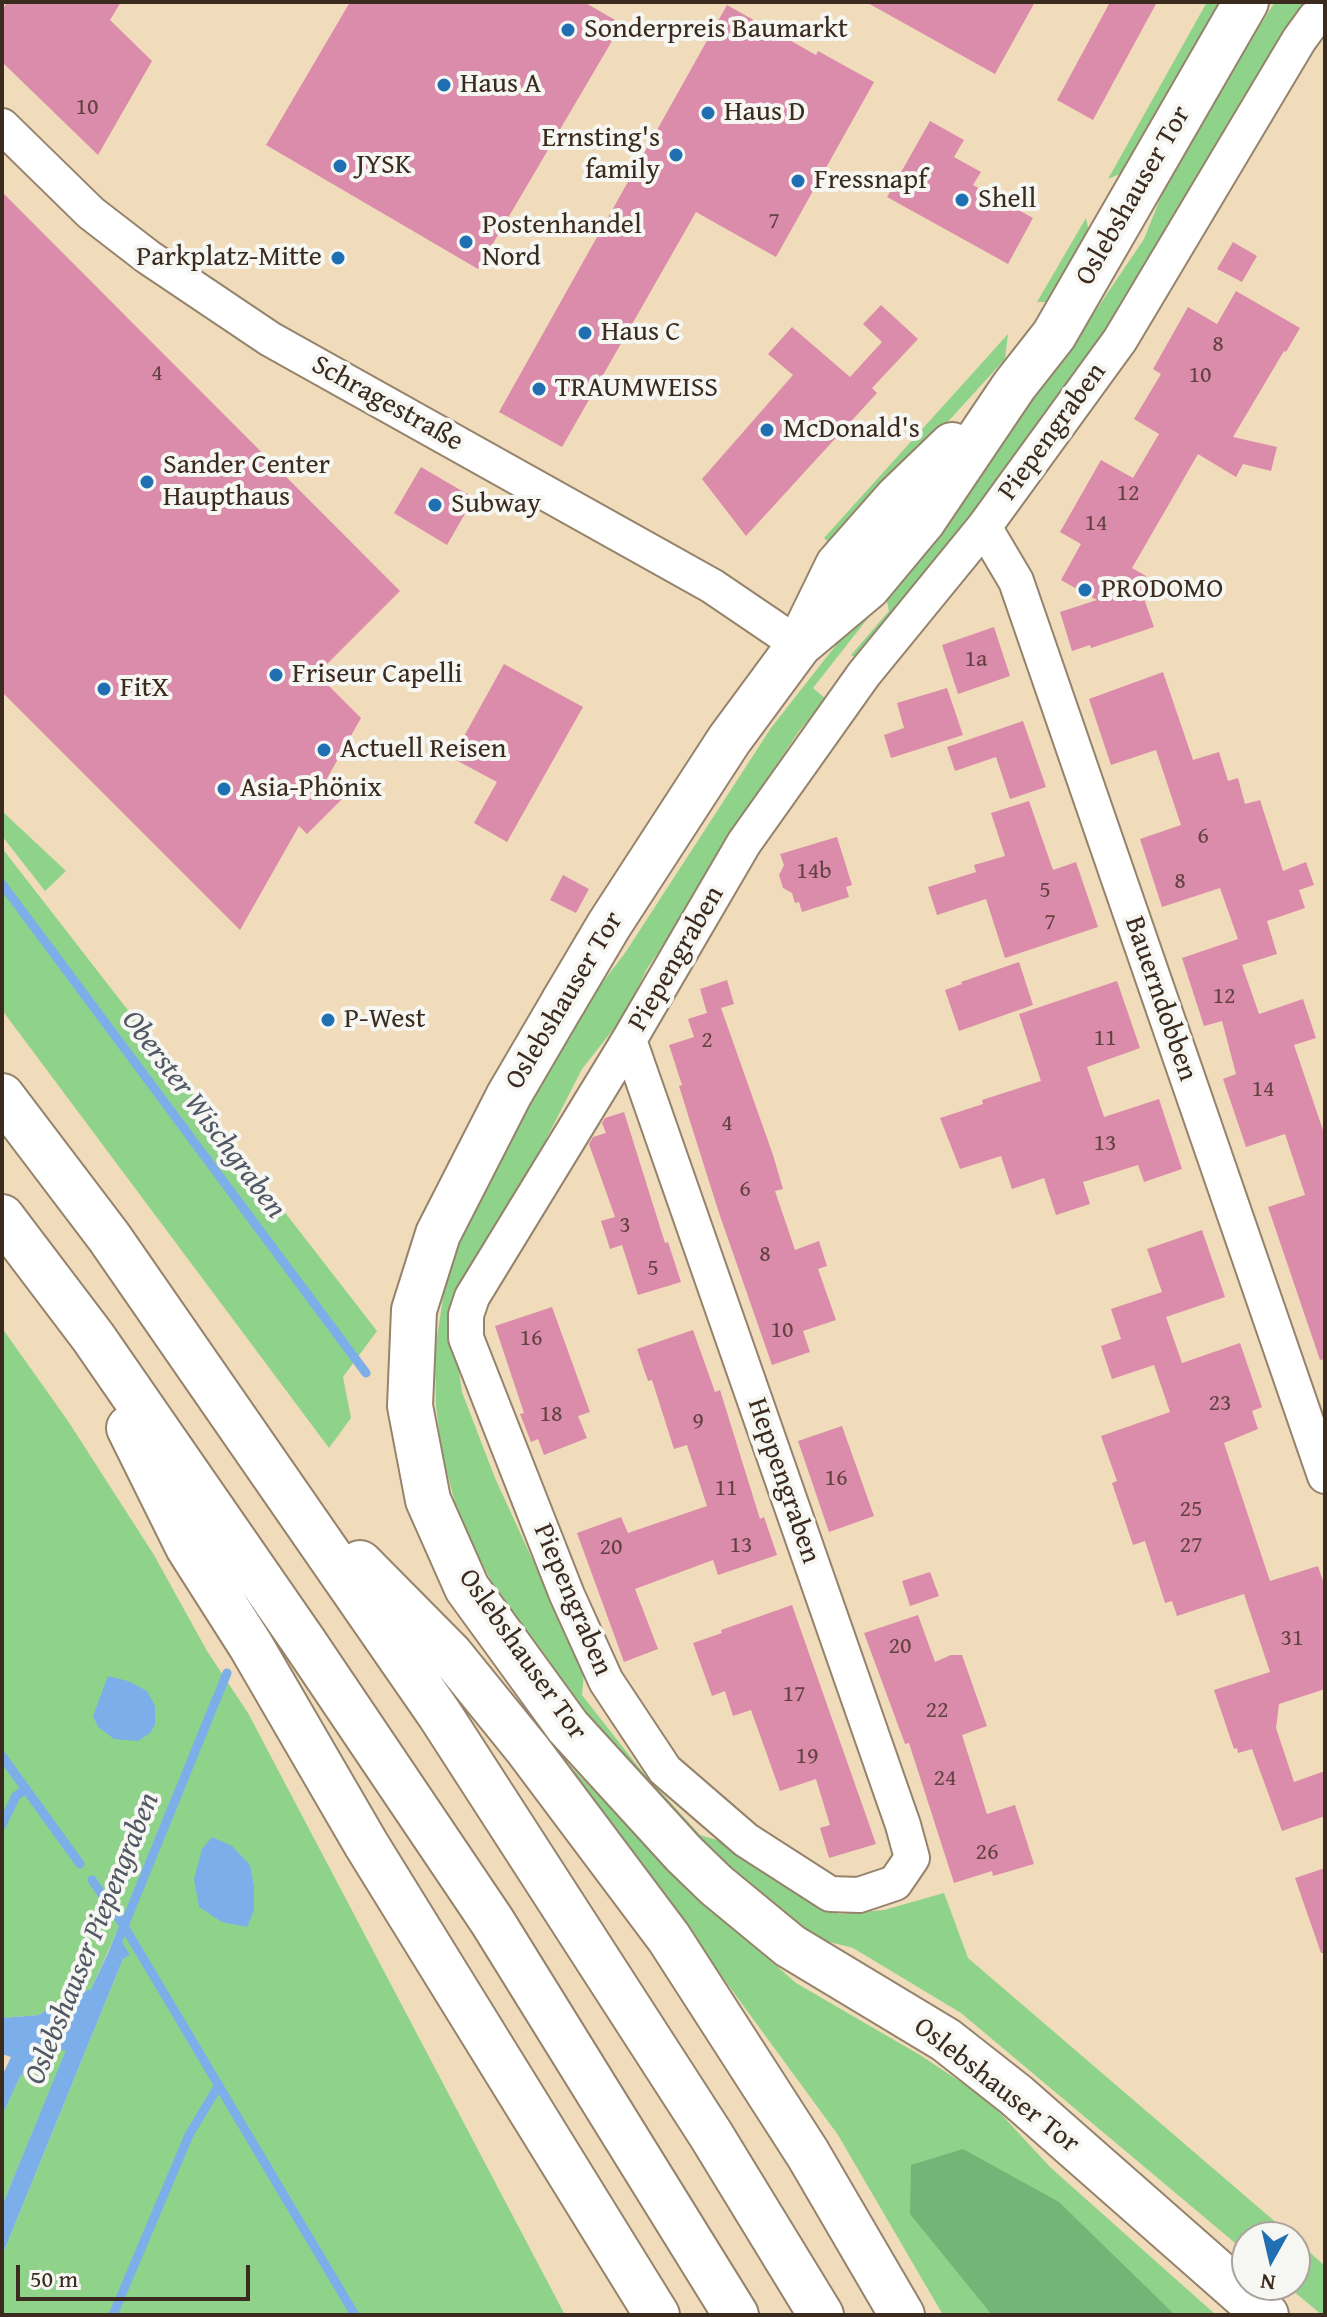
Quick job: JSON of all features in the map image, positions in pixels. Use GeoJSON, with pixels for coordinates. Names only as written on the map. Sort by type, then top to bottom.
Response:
{"type":"FeatureCollection","features":[{"type":"Feature","properties":{"kind":"main road","name":"Oslebshauser Tor"},"geometry":{"type":"LineString","coordinates":[[1246,2],[1054,335],[1014,386],[923,521],[868,587],[799,645],[729,740],[609,925],[509,1095],[438,1234],[414,1310],[410,1406],[428,1500],[467,1588],[568,1727],[684,1854],[716,1885],[790,1946],[946,2040],[1016,2095],[1266,2315]]}},
{"type":"Feature","properties":{"kind":"main road"},"geometry":{"type":"LineString","coordinates":[[2,1096],[109,1237],[440,1715],[711,2135],[821,2315]]}},
{"type":"Feature","properties":{"kind":"main road"},"geometry":{"type":"LineString","coordinates":[[2,1217],[91,1337],[304,1642],[492,1921],[736,2315]]}},
{"type":"Feature","properties":{"kind":"main road"},"geometry":{"type":"LineString","coordinates":[[91,1337],[127,1424],[188,1547],[251,1646],[366,1844],[657,2315]]}},
{"type":"Feature","properties":{"kind":"main road"},"geometry":{"type":"LineString","coordinates":[[280,1482],[451,1655],[594,1837],[677,1950],[808,2154],[902,2315]]}},
{"type":"Feature","properties":{"kind":"main road"},"geometry":{"type":"LineString","coordinates":[[578,2186],[586,2216],[632,2315]]}},
{"type":"Feature","properties":{"kind":"street","name":"Piepengraben"},"geometry":{"type":"LineString","coordinates":[[859,1895],[830,1894],[758,1848],[665,1770],[606,1681],[567,1595],[466,1338],[466,1315],[472,1297],[629,1040],[744,843],[864,674],[984,527],[1120,340],[1299,40],[1315,18],[1325,11]]}},
{"type":"Feature","properties":{"kind":"street","name":"Schragestraße"},"geometry":{"type":"LineString","coordinates":[[2,126],[91,213],[148,257],[270,339],[712,586],[799,645]]}},
{"type":"Feature","properties":{"kind":"street","name":"Bauerndobben"},"geometry":{"type":"LineString","coordinates":[[984,527],[1016,581],[1325,1476]]}},
{"type":"Feature","properties":{"kind":"street","name":"Heppengraben"},"geometry":{"type":"LineString","coordinates":[[629,1040],[912,1858],[895,1883],[859,1895]]}},
{"type":"Feature","properties":{"kind":"green space"},"geometry":{"type":"Polygon","coordinates":[[[1207,2],[1225,2],[1127,171],[1108,179],[1207,2]]]}},
{"type":"Feature","properties":{"kind":"green space"},"geometry":{"type":"Polygon","coordinates":[[[1275,2],[1318,2],[1299,16],[1272,49],[1124,314],[1039,434],[858,659],[851,655],[889,611],[884,588],[954,503],[1065,356],[1144,239],[1166,184],[1202,116],[1275,2]]]}},
{"type":"Feature","properties":{"kind":"green space"},"geometry":{"type":"Polygon","coordinates":[[[1086,218],[1090,237],[1054,302],[1037,302],[1086,218]]]}},
{"type":"Feature","properties":{"kind":"green space"},"geometry":{"type":"Polygon","coordinates":[[[1008,334],[1005,359],[834,547],[824,538],[1008,334]]]}},
{"type":"Feature","properties":{"kind":"green space"},"geometry":{"type":"Polygon","coordinates":[[[865,608],[872,613],[813,688],[826,699],[799,731],[737,824],[682,917],[648,967],[623,1017],[582,1069],[532,1167],[455,1345],[462,1392],[495,1478],[584,1672],[582,1695],[640,1769],[700,1835],[743,1848],[839,1914],[884,1910],[944,1893],[968,1958],[1274,2221],[1231,2221],[1231,2240],[961,2013],[853,1948],[806,1936],[721,1867],[596,1729],[496,1590],[460,1521],[443,1458],[436,1407],[435,1351],[444,1291],[459,1238],[484,1181],[574,1020],[625,953],[771,728],[865,608]]]}},
{"type":"Feature","properties":{"kind":"green space"},"geometry":{"type":"Polygon","coordinates":[[[2,811],[66,871],[45,891],[2,836],[2,811]]]}},
{"type":"Feature","properties":{"kind":"green space"},"geometry":{"type":"Polygon","coordinates":[[[2,848],[377,1331],[343,1377],[351,1418],[329,1448],[2,1010],[2,848]]]}},
{"type":"Feature","properties":{"kind":"green space"},"geometry":{"type":"Polygon","coordinates":[[[2,1328],[68,1421],[154,1555],[207,1651],[248,1713],[565,2315],[2,2315],[2,2256],[123,1959],[129,1955],[116,1934],[91,1989],[60,2000],[39,2015],[2,2018],[2,1328]]]}},
{"type":"Feature","properties":{"kind":"green space"},"geometry":{"type":"Polygon","coordinates":[[[559,1754],[676,1878],[796,1983],[920,2055],[988,2100],[1050,2167],[1216,2315],[943,2315],[838,2135],[559,1754]]]}},
{"type":"Feature","properties":{"kind":"green space"},"geometry":{"type":"Polygon","coordinates":[[[67,2049],[2,2206],[2,2115],[19,2079],[38,2052],[67,2049]]]}},
{"type":"Feature","properties":{"kind":"green space"},"geometry":{"type":"Polygon","coordinates":[[[963,2149],[1059,2202],[1175,2315],[992,2315],[910,2214],[911,2165],[963,2149]]]}},
{"type":"Feature","properties":{"kind":"green space"},"geometry":{"type":"Polygon","coordinates":[[[1311,2253],[1325,2266],[1325,2315],[1305,2301],[1311,2301],[1311,2253]]]}},
{"type":"Feature","properties":{"kind":"water"},"geometry":{"type":"Polygon","coordinates":[[[108,1676],[128,1681],[147,1691],[155,1706],[155,1725],[138,1741],[114,1739],[98,1727],[93,1716],[108,1676]]]}},
{"type":"Feature","properties":{"kind":"water"},"geometry":{"type":"Polygon","coordinates":[[[212,1837],[232,1846],[250,1865],[254,1910],[247,1927],[222,1922],[199,1907],[194,1879],[202,1849],[212,1837]]]}},
{"type":"Feature","properties":{"kind":"water"},"geometry":{"type":"Polygon","coordinates":[[[117,1934],[130,1955],[123,1959],[2,2256],[2,2206],[66,2050],[38,2052],[19,2079],[2,2115],[2,2076],[11,2057],[2,2054],[2,2018],[39,2015],[60,2000],[91,1989],[117,1934]]]}},
{"type":"Feature","properties":{"kind":"building"},"geometry":{"type":"Polygon","coordinates":[[[7,2],[121,2],[110,20],[152,61],[98,155],[2,62],[2,11],[7,2]]]}},
{"type":"Feature","properties":{"kind":"building","name":"Haus A"},"geometry":{"type":"Polygon","coordinates":[[[350,2],[584,2],[622,24],[478,269],[266,145],[350,2]]]}},
{"type":"Feature","properties":{"kind":"building"},"geometry":{"type":"Polygon","coordinates":[[[866,2],[1035,2],[995,74],[866,2]]]}},
{"type":"Feature","properties":{"kind":"building"},"geometry":{"type":"Polygon","coordinates":[[[1110,2],[1157,2],[1093,120],[1057,100],[1110,2]]]}},
{"type":"Feature","properties":{"kind":"building"},"geometry":{"type":"Polygon","coordinates":[[[727,5],[816,55],[818,51],[874,82],[776,257],[696,212],[562,447],[499,412],[727,5]]]}},
{"type":"Feature","properties":{"kind":"building"},"geometry":{"type":"Polygon","coordinates":[[[930,121],[964,140],[954,157],[981,172],[973,185],[1033,218],[1008,264],[887,197],[930,121]]]}},
{"type":"Feature","properties":{"kind":"building","name":"Sander Center Haupthaus"},"geometry":{"type":"Polygon","coordinates":[[[2,192],[400,591],[317,674],[361,718],[325,782],[342,799],[307,834],[299,826],[240,930],[2,692],[2,192]]]}},
{"type":"Feature","properties":{"kind":"building"},"geometry":{"type":"Polygon","coordinates":[[[1233,242],[1257,256],[1242,282],[1217,269],[1233,242]]]}},
{"type":"Feature","properties":{"kind":"building"},"geometry":{"type":"Polygon","coordinates":[[[1236,291],[1300,328],[1233,437],[1277,447],[1271,471],[1243,464],[1236,477],[1198,454],[1132,568],[1146,576],[1142,593],[1154,627],[1091,648],[1090,645],[1072,651],[1060,612],[1097,600],[1061,580],[1081,544],[1060,532],[1101,460],[1133,478],[1159,434],[1134,419],[1161,374],[1153,369],[1188,307],[1217,324],[1236,291]]]}},
{"type":"Feature","properties":{"kind":"building"},"geometry":{"type":"Polygon","coordinates":[[[881,305],[918,339],[872,388],[877,393],[746,536],[702,479],[793,375],[768,354],[792,327],[850,377],[882,342],[863,324],[881,305]]]}},
{"type":"Feature","properties":{"kind":"building"},"geometry":{"type":"Polygon","coordinates":[[[421,467],[474,498],[447,545],[394,513],[421,467]]]}},
{"type":"Feature","properties":{"kind":"building"},"geometry":{"type":"Polygon","coordinates":[[[994,627],[1010,676],[958,694],[942,645],[994,627]]]}},
{"type":"Feature","properties":{"kind":"building"},"geometry":{"type":"Polygon","coordinates":[[[504,664],[583,707],[507,842],[474,823],[497,782],[452,758],[504,664]]]}},
{"type":"Feature","properties":{"kind":"building"},"geometry":{"type":"Polygon","coordinates":[[[1163,672],[1193,760],[1219,752],[1228,781],[1238,778],[1245,804],[1260,800],[1283,871],[1306,862],[1314,885],[1299,890],[1305,908],[1267,921],[1277,954],[1242,965],[1259,1014],[1303,999],[1316,1038],[1294,1045],[1325,1136],[1325,1359],[1320,1360],[1268,1207],[1305,1195],[1285,1134],[1246,1147],[1223,1079],[1236,1074],[1222,1021],[1204,1026],[1182,958],[1238,939],[1220,888],[1162,907],[1140,839],[1181,825],[1156,750],[1111,765],[1089,699],[1163,672]]]}},
{"type":"Feature","properties":{"kind":"building"},"geometry":{"type":"Polygon","coordinates":[[[947,688],[963,735],[891,758],[884,735],[904,728],[897,703],[947,688]]]}},
{"type":"Feature","properties":{"kind":"building"},"geometry":{"type":"Polygon","coordinates":[[[1023,721],[1046,787],[1010,799],[996,757],[955,771],[947,747],[1023,721]]]}},
{"type":"Feature","properties":{"kind":"building"},"geometry":{"type":"Polygon","coordinates":[[[1029,801],[1053,870],[1076,862],[1098,927],[1005,958],[986,899],[937,915],[928,887],[976,872],[974,865],[1005,856],[991,813],[1029,801]]]}},
{"type":"Feature","properties":{"kind":"building"},"geometry":{"type":"Polygon","coordinates":[[[837,837],[852,885],[846,887],[849,897],[802,912],[792,893],[783,888],[779,875],[784,865],[780,854],[837,837]]]}},
{"type":"Feature","properties":{"kind":"building"},"geometry":{"type":"Polygon","coordinates":[[[563,875],[589,889],[576,913],[550,900],[563,875]]]}},
{"type":"Feature","properties":{"kind":"building"},"geometry":{"type":"Polygon","coordinates":[[[1019,962],[1033,1005],[959,1031],[945,990],[1019,962]]]}},
{"type":"Feature","properties":{"kind":"building"},"geometry":{"type":"Polygon","coordinates":[[[727,980],[734,1004],[721,1008],[773,1155],[783,1189],[775,1191],[795,1250],[819,1241],[827,1266],[818,1269],[836,1320],[803,1331],[810,1352],[772,1365],[719,1213],[669,1045],[694,1037],[688,1019],[707,1013],[700,989],[727,980]]]}},
{"type":"Feature","properties":{"kind":"building"},"geometry":{"type":"Polygon","coordinates":[[[1117,981],[1140,1048],[1087,1067],[1104,1117],[1159,1099],[1182,1169],[1144,1182],[1138,1165],[1083,1182],[1090,1204],[1056,1215],[1044,1178],[1012,1189],[1001,1156],[960,1169],[940,1118],[983,1104],[982,1100],[1041,1081],[1019,1014],[1117,981]]]}},
{"type":"Feature","properties":{"kind":"building"},"geometry":{"type":"Polygon","coordinates":[[[624,1112],[665,1243],[668,1242],[681,1282],[638,1295],[622,1245],[610,1249],[601,1221],[615,1217],[589,1144],[593,1137],[606,1133],[602,1123],[605,1118],[624,1112]]]}},
{"type":"Feature","properties":{"kind":"building"},"geometry":{"type":"Polygon","coordinates":[[[1202,1230],[1225,1297],[1166,1317],[1182,1363],[1240,1343],[1262,1407],[1252,1411],[1258,1429],[1224,1443],[1270,1581],[1318,1566],[1325,1587],[1325,1689],[1279,1704],[1276,1728],[1294,1782],[1325,1771],[1325,1816],[1282,1831],[1252,1749],[1238,1753],[1237,1748],[1234,1749],[1214,1690],[1270,1672],[1244,1594],[1177,1616],[1172,1601],[1165,1603],[1145,1541],[1133,1545],[1112,1483],[1117,1481],[1101,1436],[1170,1412],[1154,1365],[1112,1379],[1101,1346],[1121,1339],[1111,1309],[1162,1292],[1147,1249],[1202,1230]]]}},
{"type":"Feature","properties":{"kind":"building"},"geometry":{"type":"Polygon","coordinates":[[[552,1307],[590,1412],[578,1416],[587,1438],[544,1455],[538,1439],[531,1442],[520,1414],[524,1413],[495,1326],[552,1307]]]}},
{"type":"Feature","properties":{"kind":"building"},"geometry":{"type":"Polygon","coordinates":[[[693,1330],[715,1392],[720,1390],[760,1519],[764,1517],[777,1555],[718,1575],[713,1560],[635,1589],[658,1649],[624,1662],[577,1533],[621,1517],[628,1533],[707,1506],[687,1445],[674,1449],[652,1380],[648,1381],[637,1349],[693,1330]]]}},
{"type":"Feature","properties":{"kind":"building"},"geometry":{"type":"Polygon","coordinates":[[[842,1426],[874,1516],[829,1532],[798,1441],[842,1426]]]}},
{"type":"Feature","properties":{"kind":"building"},"geometry":{"type":"Polygon","coordinates":[[[930,1572],[939,1596],[910,1606],[902,1581],[930,1572]]]}},
{"type":"Feature","properties":{"kind":"building"},"geometry":{"type":"Polygon","coordinates":[[[792,1605],[876,1844],[829,1858],[820,1828],[830,1825],[816,1779],[780,1791],[751,1710],[733,1716],[725,1691],[712,1696],[693,1643],[792,1605]]]}},
{"type":"Feature","properties":{"kind":"building"},"geometry":{"type":"Polygon","coordinates":[[[918,1615],[935,1662],[951,1655],[962,1655],[987,1726],[962,1735],[987,1814],[1015,1805],[1034,1864],[993,1876],[992,1871],[954,1883],[909,1743],[905,1744],[864,1633],[918,1615]]]}},
{"type":"Feature","properties":{"kind":"building"},"geometry":{"type":"Polygon","coordinates":[[[1325,1868],[1325,1953],[1321,1953],[1295,1878],[1325,1868]]]}},
{"type":"Feature","properties":{"kind":"waterway","name":"Oberster Wischgraben"},"geometry":{"type":"LineString","coordinates":[[2,884],[366,1373]]}},
{"type":"Feature","properties":{"kind":"waterway","name":"Oslebshauser Piepengraben"},"geometry":{"type":"LineString","coordinates":[[115,1948],[227,1673]]}},
{"type":"Feature","properties":{"kind":"waterway"},"geometry":{"type":"LineString","coordinates":[[2,1756],[80,1864]]}},
{"type":"Feature","properties":{"kind":"waterway"},"geometry":{"type":"LineString","coordinates":[[2,1825],[16,1796],[26,1789]]}},
{"type":"Feature","properties":{"kind":"waterway"},"geometry":{"type":"LineString","coordinates":[[92,1880],[124,1926],[355,2315]]}},
{"type":"Feature","properties":{"kind":"waterway"},"geometry":{"type":"LineString","coordinates":[[113,2315],[189,2135],[219,2085]]}},
{"type":"Feature","properties":{"kind":"place","name":"Sonderpreis Baumarkt"},"geometry":{"type":"Point","coordinates":[568,30]}},
{"type":"Feature","properties":{"kind":"place","name":"Haus A"},"geometry":{"type":"Point","coordinates":[444,85]}},
{"type":"Feature","properties":{"kind":"place","name":"Haus D"},"geometry":{"type":"Point","coordinates":[708,113]}},
{"type":"Feature","properties":{"kind":"place","name":"Ernsting's family"},"geometry":{"type":"Point","coordinates":[676,155]}},
{"type":"Feature","properties":{"kind":"place","name":"JYSK"},"geometry":{"type":"Point","coordinates":[340,166]}},
{"type":"Feature","properties":{"kind":"place","name":"Fressnapf"},"geometry":{"type":"Point","coordinates":[798,181]}},
{"type":"Feature","properties":{"kind":"place","name":"Shell"},"geometry":{"type":"Point","coordinates":[962,200]}},
{"type":"Feature","properties":{"kind":"place","name":"Postenhandel Nord"},"geometry":{"type":"Point","coordinates":[466,242]}},
{"type":"Feature","properties":{"kind":"place","name":"Parkplatz-Mitte"},"geometry":{"type":"Point","coordinates":[338,258]}},
{"type":"Feature","properties":{"kind":"place","name":"Haus C"},"geometry":{"type":"Point","coordinates":[585,333]}},
{"type":"Feature","properties":{"kind":"place","name":"TRAUMWEISS"},"geometry":{"type":"Point","coordinates":[539,389]}},
{"type":"Feature","properties":{"kind":"place","name":"McDonald's"},"geometry":{"type":"Point","coordinates":[767,430]}},
{"type":"Feature","properties":{"kind":"place","name":"Sander Center Haupthaus"},"geometry":{"type":"Point","coordinates":[147,482]}},
{"type":"Feature","properties":{"kind":"place","name":"Subway"},"geometry":{"type":"Point","coordinates":[435,505]}},
{"type":"Feature","properties":{"kind":"place","name":"PRODOMO"},"geometry":{"type":"Point","coordinates":[1085,590]}},
{"type":"Feature","properties":{"kind":"place","name":"Friseur Capelli"},"geometry":{"type":"Point","coordinates":[276,675]}},
{"type":"Feature","properties":{"kind":"place","name":"FitX"},"geometry":{"type":"Point","coordinates":[104,689]}},
{"type":"Feature","properties":{"kind":"place","name":"Actuell Reisen"},"geometry":{"type":"Point","coordinates":[324,750]}},
{"type":"Feature","properties":{"kind":"place","name":"Asia-Phönix"},"geometry":{"type":"Point","coordinates":[224,789]}},
{"type":"Feature","properties":{"kind":"place","name":"P-West"},"geometry":{"type":"Point","coordinates":[328,1020]}}]}
